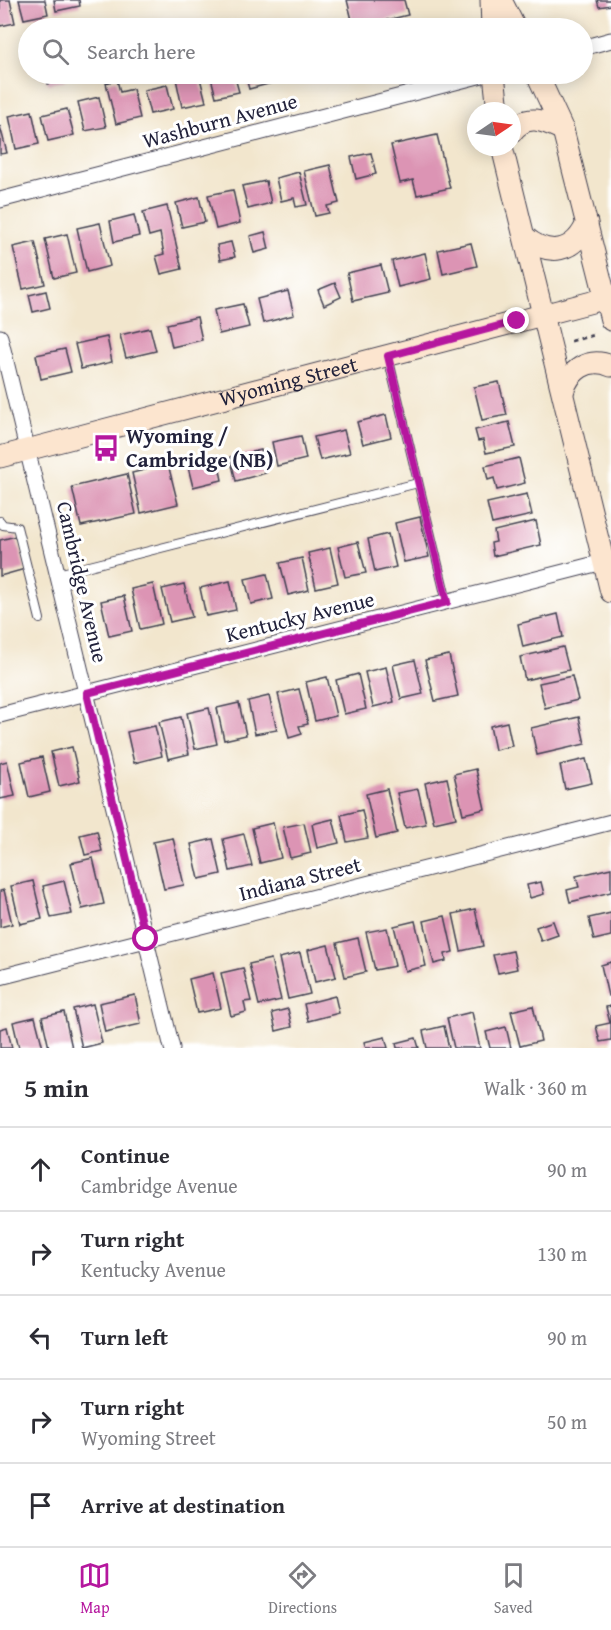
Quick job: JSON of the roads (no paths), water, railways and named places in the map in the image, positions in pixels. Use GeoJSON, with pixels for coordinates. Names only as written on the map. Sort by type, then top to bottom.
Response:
{"type":"FeatureCollection","features":[{"type":"Feature","properties":{"kind":"main road"},"geometry":{"type":"LineString","coordinates":[[491,0],[492,18]]}},
{"type":"Feature","properties":{"kind":"main road"},"geometry":{"type":"LineString","coordinates":[[501,0],[510,18]]}},
{"type":"Feature","properties":{"kind":"main road"},"geometry":{"type":"LineString","coordinates":[[495,84],[497,102]]}},
{"type":"Feature","properties":{"kind":"main road"},"geometry":{"type":"LineString","coordinates":[[542,84],[563,130],[608,298],[611,320]]}},
{"type":"Feature","properties":{"kind":"main road"},"geometry":{"type":"LineString","coordinates":[[521,122],[536,119],[563,130]]}},
{"type":"Feature","properties":{"kind":"main road"},"geometry":{"type":"LineString","coordinates":[[504,156],[607,561],[611,592]]}},
{"type":"Feature","properties":{"kind":"main road"},"geometry":{"type":"LineString","coordinates":[[525,237],[540,247],[561,249],[578,239],[587,223]]}},
{"type":"Feature","properties":{"kind":"main road","name":"Wyoming Street"},"geometry":{"type":"LineString","coordinates":[[0,457],[608,298]]}},
{"type":"Feature","properties":{"kind":"main road"},"geometry":{"type":"LineString","coordinates":[[563,392],[572,373],[579,367],[598,363],[611,366]]}},
{"type":"Feature","properties":{"kind":"street"},"geometry":{"type":"LineString","coordinates":[[593,45],[611,40]]}},
{"type":"Feature","properties":{"kind":"street","name":"Washburn Avenue"},"geometry":{"type":"LineString","coordinates":[[0,200],[447,84]]}},
{"type":"Feature","properties":{"kind":"street","name":"Cambridge Avenue"},"geometry":{"type":"LineString","coordinates":[[0,337],[172,1048]]}},
{"type":"Feature","properties":{"kind":"street","name":"Kentucky Avenue"},"geometry":{"type":"LineString","coordinates":[[0,715],[607,561]]}},
{"type":"Feature","properties":{"kind":"street","name":"Indiana Street"},"geometry":{"type":"LineString","coordinates":[[0,977],[611,822]]}},
{"type":"Feature","properties":{"kind":"lane"},"geometry":{"type":"LineString","coordinates":[[388,356],[447,602]]}},
{"type":"Feature","properties":{"kind":"lane"},"geometry":{"type":"LineString","coordinates":[[58,574],[418,483]]}},
{"type":"Feature","properties":{"kind":"lane"},"geometry":{"type":"LineString","coordinates":[[0,521],[3,525],[17,527],[40,619]]}},
{"type":"Feature","properties":{"kind":"place","name":"Wyoming / Cambridge (NB)"},"geometry":{"type":"Point","coordinates":[106,448]}}]}
